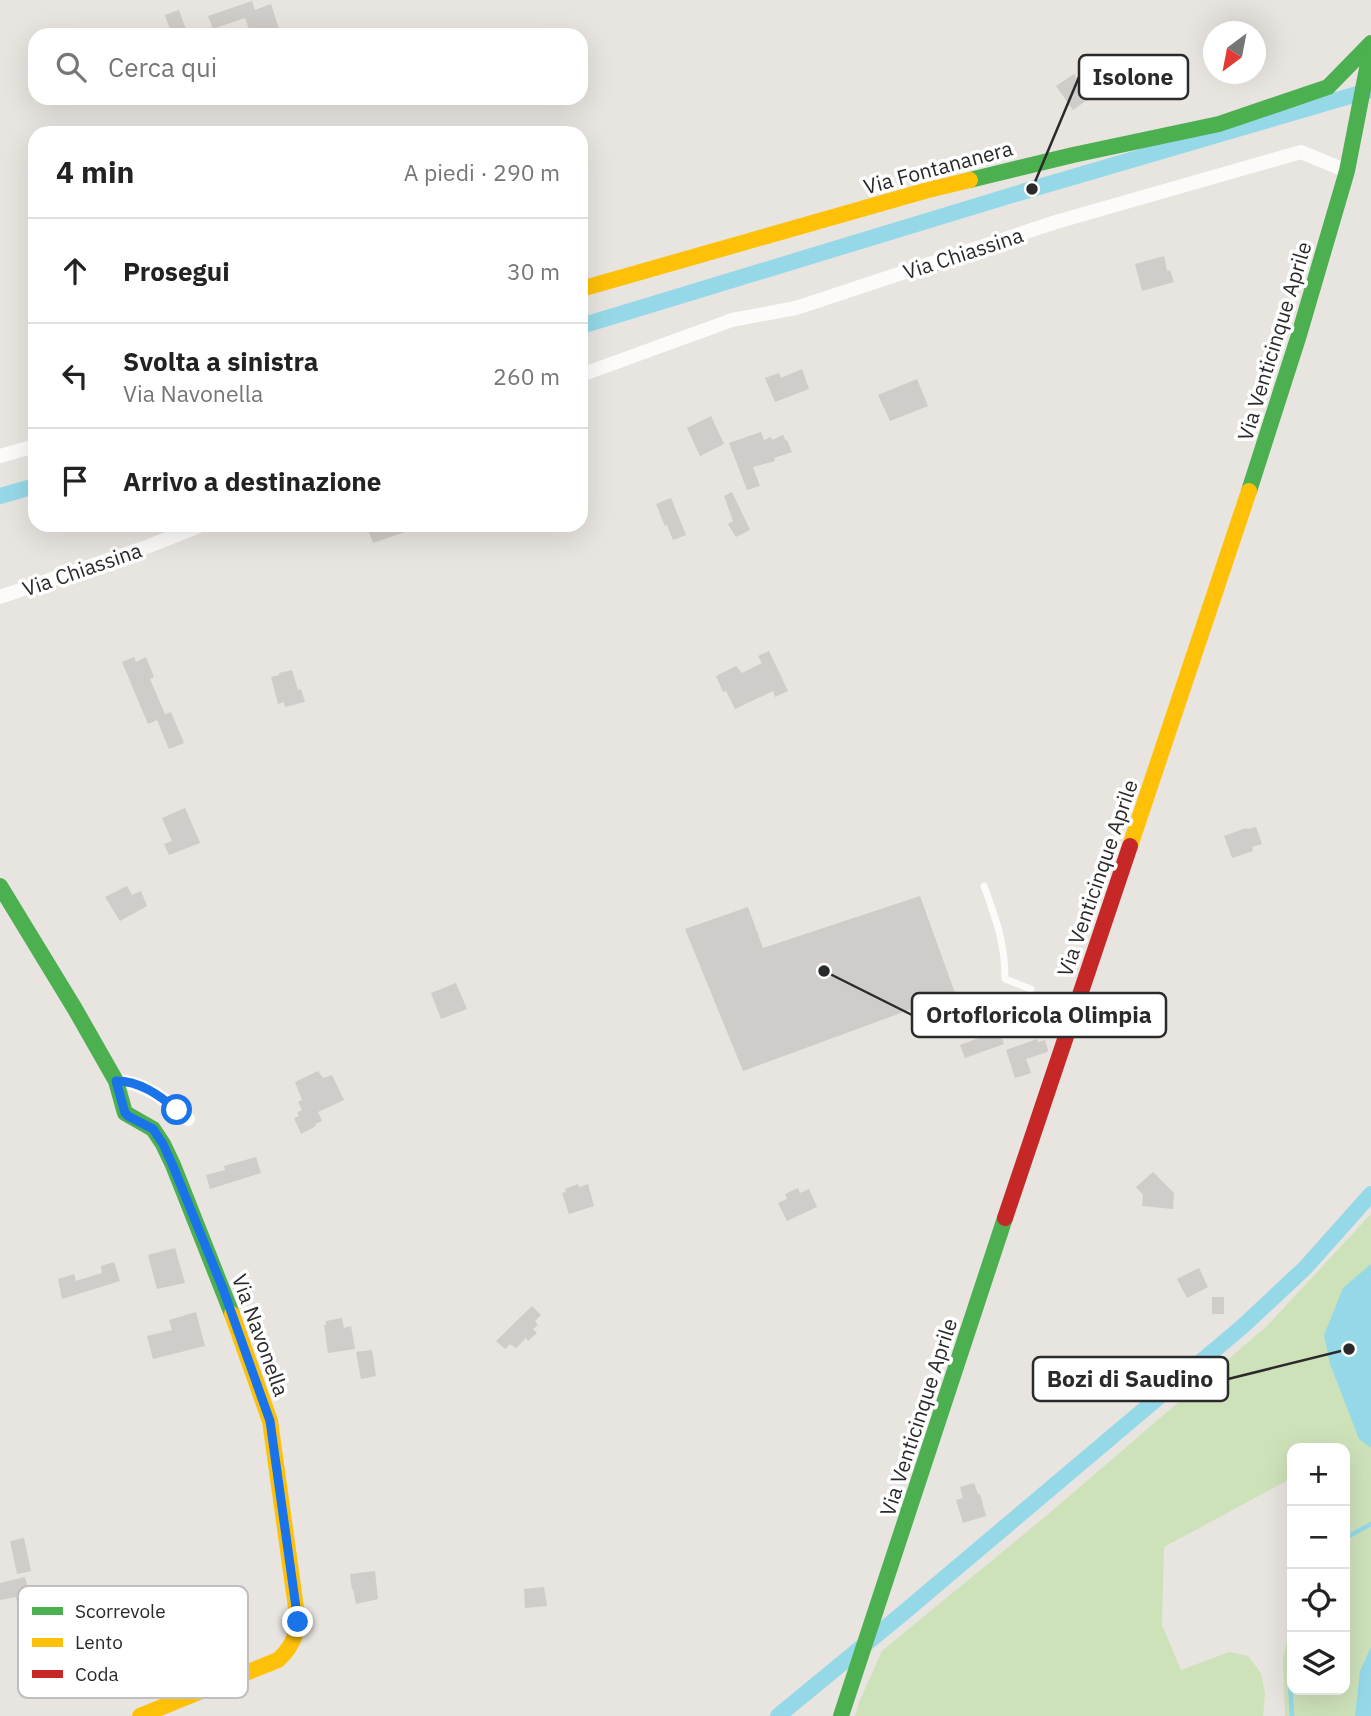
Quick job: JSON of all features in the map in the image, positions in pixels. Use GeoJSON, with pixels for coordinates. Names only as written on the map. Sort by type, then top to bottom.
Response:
{"type":"FeatureCollection","features":[{"type":"Feature","properties":{"kind":"street","name":"Via Venticinque Aprile"},"geometry":{"type":"LineString","coordinates":[[841,1716],[1259,462],[1347,171],[1371,46]]}},
{"type":"Feature","properties":{"kind":"street","name":"Via Fontananera"},"geometry":{"type":"LineString","coordinates":[[588,287],[928,190],[1219,124],[1328,87],[1371,46]]}},
{"type":"Feature","properties":{"kind":"street","name":"Via Chiassina"},"geometry":{"type":"LineString","coordinates":[[588,372],[732,320],[796,308],[1056,222],[1301,152],[1347,171]]}},
{"type":"Feature","properties":{"kind":"street"},"geometry":{"type":"LineString","coordinates":[[0,456],[28,448]]}},
{"type":"Feature","properties":{"kind":"street","name":"Via Chiassina"},"geometry":{"type":"LineString","coordinates":[[0,597],[149,547],[185,532]]}},
{"type":"Feature","properties":{"kind":"street","name":"Via Navonella"},"geometry":{"type":"LineString","coordinates":[[0,887],[75,1009],[118,1087],[125,1113],[153,1129],[163,1144],[223,1289],[270,1421],[298,1622],[292,1646],[278,1660],[248,1672]]}},
{"type":"Feature","properties":{"kind":"street"},"geometry":{"type":"LineString","coordinates":[[118,1087],[131,1081],[162,1097],[188,1119]]}},
{"type":"Feature","properties":{"kind":"street","name":"Via Navonella"},"geometry":{"type":"LineString","coordinates":[[140,1716],[184,1698]]}},
{"type":"Feature","properties":{"kind":"lane"},"geometry":{"type":"LineString","coordinates":[[984,886],[1000,930],[1005,979],[1031,989]]}},
{"type":"Feature","properties":{"kind":"green space"},"geometry":{"type":"Polygon","coordinates":[[[1371,1214],[1371,1716],[1285,1716],[1283,1660],[1287,1640],[1287,1695],[1350,1695],[1350,1443],[1287,1443],[1287,1481],[1164,1547],[1162,1625],[1181,1670],[1229,1652],[1248,1656],[1261,1673],[1265,1694],[1263,1716],[855,1716],[882,1651],[1046,1516],[1267,1326],[1371,1214]]]}},
{"type":"Feature","properties":{"kind":"water"},"geometry":{"type":"Polygon","coordinates":[[[1371,1264],[1371,1448],[1359,1439],[1330,1364],[1324,1335],[1343,1288],[1371,1264]]]}},
{"type":"Feature","properties":{"kind":"water"},"geometry":{"type":"Polygon","coordinates":[[[1371,1647],[1371,1716],[1355,1716],[1360,1671],[1371,1647]]]}},
{"type":"Feature","properties":{"kind":"building"},"geometry":{"type":"Polygon","coordinates":[[[252,1],[255,10],[271,4],[279,28],[249,28],[245,18],[213,28],[208,16],[252,1]]]}},
{"type":"Feature","properties":{"kind":"building"},"geometry":{"type":"Polygon","coordinates":[[[179,10],[185,28],[170,28],[165,15],[179,10]]]}},
{"type":"Feature","properties":{"kind":"building"},"geometry":{"type":"Polygon","coordinates":[[[1074,74],[1090,98],[1073,110],[1056,86],[1074,74]]]}},
{"type":"Feature","properties":{"kind":"building"},"geometry":{"type":"Polygon","coordinates":[[[1164,256],[1167,271],[1170,270],[1174,282],[1142,291],[1135,264],[1164,256]]]}},
{"type":"Feature","properties":{"kind":"building"},"geometry":{"type":"Polygon","coordinates":[[[802,369],[809,389],[775,402],[765,378],[779,373],[781,378],[802,369]]]}},
{"type":"Feature","properties":{"kind":"building"},"geometry":{"type":"Polygon","coordinates":[[[917,379],[928,406],[890,421],[878,395],[917,379]]]}},
{"type":"Feature","properties":{"kind":"building"},"geometry":{"type":"Polygon","coordinates":[[[711,416],[724,444],[700,456],[687,428],[711,416]]]}},
{"type":"Feature","properties":{"kind":"building"},"geometry":{"type":"Polygon","coordinates":[[[761,432],[764,440],[783,435],[792,452],[774,458],[775,461],[753,467],[760,486],[747,490],[729,443],[761,432]]]}},
{"type":"Feature","properties":{"kind":"building"},"geometry":{"type":"Polygon","coordinates":[[[732,492],[750,530],[736,537],[728,524],[733,521],[724,496],[732,492]]]}},
{"type":"Feature","properties":{"kind":"building"},"geometry":{"type":"Polygon","coordinates":[[[671,498],[686,535],[673,540],[656,504],[671,498]]]}},
{"type":"Feature","properties":{"kind":"building"},"geometry":{"type":"Polygon","coordinates":[[[369,532],[405,532],[373,543],[369,532]]]}},
{"type":"Feature","properties":{"kind":"building"},"geometry":{"type":"Polygon","coordinates":[[[769,651],[788,691],[775,697],[773,691],[735,709],[716,676],[736,666],[742,673],[762,663],[758,656],[769,651]]]}},
{"type":"Feature","properties":{"kind":"building"},"geometry":{"type":"Polygon","coordinates":[[[134,657],[136,662],[146,657],[154,677],[150,679],[165,714],[171,712],[184,743],[169,749],[157,720],[148,724],[122,662],[134,657]]]}},
{"type":"Feature","properties":{"kind":"building"},"geometry":{"type":"Polygon","coordinates":[[[292,670],[305,702],[285,707],[284,702],[278,704],[271,677],[292,670]]]}},
{"type":"Feature","properties":{"kind":"building"},"geometry":{"type":"Polygon","coordinates":[[[185,808],[200,843],[169,855],[164,844],[172,841],[162,818],[185,808]]]}},
{"type":"Feature","properties":{"kind":"building"},"geometry":{"type":"Polygon","coordinates":[[[1256,827],[1262,844],[1252,847],[1253,851],[1232,858],[1224,836],[1256,827]]]}},
{"type":"Feature","properties":{"kind":"building"},"geometry":{"type":"Polygon","coordinates":[[[127,886],[132,895],[141,891],[147,906],[120,921],[105,897],[127,886]]]}},
{"type":"Feature","properties":{"kind":"building"},"geometry":{"type":"Polygon","coordinates":[[[920,896],[955,993],[743,1071],[685,929],[748,907],[763,948],[920,896]]]}},
{"type":"Feature","properties":{"kind":"building"},"geometry":{"type":"Polygon","coordinates":[[[456,983],[467,1009],[441,1019],[431,993],[456,983]]]}},
{"type":"Feature","properties":{"kind":"building"},"geometry":{"type":"Polygon","coordinates":[[[998,1027],[1004,1044],[965,1058],[960,1045],[984,1036],[983,1032],[998,1027]]]}},
{"type":"Feature","properties":{"kind":"building"},"geometry":{"type":"Polygon","coordinates":[[[1037,1039],[1038,1042],[1045,1040],[1047,1052],[1026,1059],[1031,1073],[1015,1078],[1006,1050],[1037,1039]]]}},
{"type":"Feature","properties":{"kind":"building"},"geometry":{"type":"Polygon","coordinates":[[[318,1071],[323,1078],[332,1075],[344,1100],[318,1112],[322,1121],[301,1134],[294,1118],[299,1116],[297,1113],[302,1110],[298,1102],[302,1100],[295,1082],[318,1071]]]}},
{"type":"Feature","properties":{"kind":"building"},"geometry":{"type":"Polygon","coordinates":[[[256,1157],[261,1173],[210,1189],[206,1175],[225,1170],[224,1166],[256,1157]]]}},
{"type":"Feature","properties":{"kind":"building"},"geometry":{"type":"Polygon","coordinates":[[[1153,1172],[1174,1193],[1173,1209],[1142,1206],[1143,1195],[1136,1187],[1153,1172]]]}},
{"type":"Feature","properties":{"kind":"building"},"geometry":{"type":"Polygon","coordinates":[[[578,1184],[579,1187],[588,1184],[594,1206],[569,1214],[562,1193],[578,1184]]]}},
{"type":"Feature","properties":{"kind":"building"},"geometry":{"type":"Polygon","coordinates":[[[798,1188],[800,1193],[809,1189],[817,1207],[787,1221],[778,1203],[787,1199],[785,1194],[798,1188]]]}},
{"type":"Feature","properties":{"kind":"building"},"geometry":{"type":"Polygon","coordinates":[[[175,1248],[185,1283],[157,1289],[148,1255],[175,1248]]]}},
{"type":"Feature","properties":{"kind":"building"},"geometry":{"type":"Polygon","coordinates":[[[114,1262],[120,1281],[62,1299],[58,1279],[74,1274],[76,1281],[102,1273],[101,1266],[114,1262]]]}},
{"type":"Feature","properties":{"kind":"building"},"geometry":{"type":"Polygon","coordinates":[[[1199,1268],[1208,1287],[1187,1298],[1177,1279],[1199,1268]]]}},
{"type":"Feature","properties":{"kind":"building"},"geometry":{"type":"Polygon","coordinates":[[[1212,1297],[1224,1297],[1224,1314],[1212,1314],[1212,1297]]]}},
{"type":"Feature","properties":{"kind":"building"},"geometry":{"type":"Polygon","coordinates":[[[532,1306],[541,1315],[535,1321],[538,1325],[533,1329],[537,1333],[528,1341],[526,1338],[516,1348],[510,1344],[505,1349],[496,1341],[532,1306]]]}},
{"type":"Feature","properties":{"kind":"building"},"geometry":{"type":"Polygon","coordinates":[[[196,1312],[205,1346],[153,1359],[147,1336],[172,1330],[169,1320],[196,1312]]]}},
{"type":"Feature","properties":{"kind":"building"},"geometry":{"type":"Polygon","coordinates":[[[342,1318],[344,1328],[351,1326],[355,1349],[328,1353],[324,1325],[326,1321],[342,1318]]]}},
{"type":"Feature","properties":{"kind":"building"},"geometry":{"type":"Polygon","coordinates":[[[372,1350],[376,1376],[361,1379],[356,1352],[372,1350]]]}},
{"type":"Feature","properties":{"kind":"building"},"geometry":{"type":"Polygon","coordinates":[[[974,1483],[986,1516],[963,1523],[956,1500],[963,1498],[960,1487],[974,1483]]]}},
{"type":"Feature","properties":{"kind":"building"},"geometry":{"type":"Polygon","coordinates":[[[24,1538],[31,1571],[17,1574],[10,1541],[24,1538]]]}},
{"type":"Feature","properties":{"kind":"building"},"geometry":{"type":"Polygon","coordinates":[[[375,1571],[378,1599],[356,1604],[350,1574],[375,1571]]]}},
{"type":"Feature","properties":{"kind":"building"},"geometry":{"type":"Polygon","coordinates":[[[25,1577],[27,1586],[18,1586],[17,1603],[16,1597],[0,1600],[0,1583],[25,1577]]]}},
{"type":"Feature","properties":{"kind":"building"},"geometry":{"type":"Polygon","coordinates":[[[544,1587],[547,1606],[525,1608],[524,1589],[544,1587]]]}},
{"type":"Feature","properties":{"kind":"waterway"},"geometry":{"type":"LineString","coordinates":[[588,324],[1032,189],[1371,90]]}},
{"type":"Feature","properties":{"kind":"waterway"},"geometry":{"type":"LineString","coordinates":[[0,496],[28,488]]}},
{"type":"Feature","properties":{"kind":"waterway"},"geometry":{"type":"LineString","coordinates":[[778,1716],[1243,1326],[1305,1268],[1371,1194]]}},
{"type":"Feature","properties":{"kind":"waterway"},"geometry":{"type":"LineString","coordinates":[[1351,1535],[1371,1524]]}},
{"type":"Feature","properties":{"kind":"waterway"},"geometry":{"type":"LineString","coordinates":[[1291,1695],[1292,1716]]}},
{"type":"Feature","properties":{"kind":"traffic: fast"},"geometry":{"type":"LineString","coordinates":[[970,180],[1219,124],[1328,87],[1371,43]]}},
{"type":"Feature","properties":{"kind":"traffic: fast"},"geometry":{"type":"LineString","coordinates":[[1249,491],[1299,335],[1347,171],[1371,48]]}},
{"type":"Feature","properties":{"kind":"traffic: fast"},"geometry":{"type":"LineString","coordinates":[[0,886],[116,1081],[125,1113],[153,1129],[163,1144],[232,1314]]}},
{"type":"Feature","properties":{"kind":"traffic: fast"},"geometry":{"type":"LineString","coordinates":[[841,1716],[1005,1218]]}},
{"type":"Feature","properties":{"kind":"traffic: slow"},"geometry":{"type":"LineString","coordinates":[[588,287],[970,180]]}},
{"type":"Feature","properties":{"kind":"traffic: slow"},"geometry":{"type":"LineString","coordinates":[[1130,846],[1249,491]]}},
{"type":"Feature","properties":{"kind":"traffic: slow"},"geometry":{"type":"LineString","coordinates":[[232,1314],[270,1421],[298,1622],[292,1643],[286,1652],[278,1660],[248,1672]]}},
{"type":"Feature","properties":{"kind":"traffic: slow"},"geometry":{"type":"LineString","coordinates":[[140,1716],[184,1698]]}},
{"type":"Feature","properties":{"kind":"traffic: jam"},"geometry":{"type":"LineString","coordinates":[[1005,1218],[1130,846]]}},
{"type":"Feature","properties":{"kind":"place","name":"Isolone"},"geometry":{"type":"Point","coordinates":[1032,189]}},
{"type":"Feature","properties":{"kind":"place","name":"Ortofloricola Olimpia"},"geometry":{"type":"Point","coordinates":[824,971]}},
{"type":"Feature","properties":{"kind":"place","name":"Bozi di Saudino"},"geometry":{"type":"Point","coordinates":[1349,1349]}},
{"type":"Feature","properties":{"kind":"route"},"geometry":{"type":"LineString","coordinates":[[177,1110],[162,1097],[131,1081],[116,1081],[125,1113],[153,1129],[173,1166],[223,1289],[270,1421],[298,1622]]}}]}
